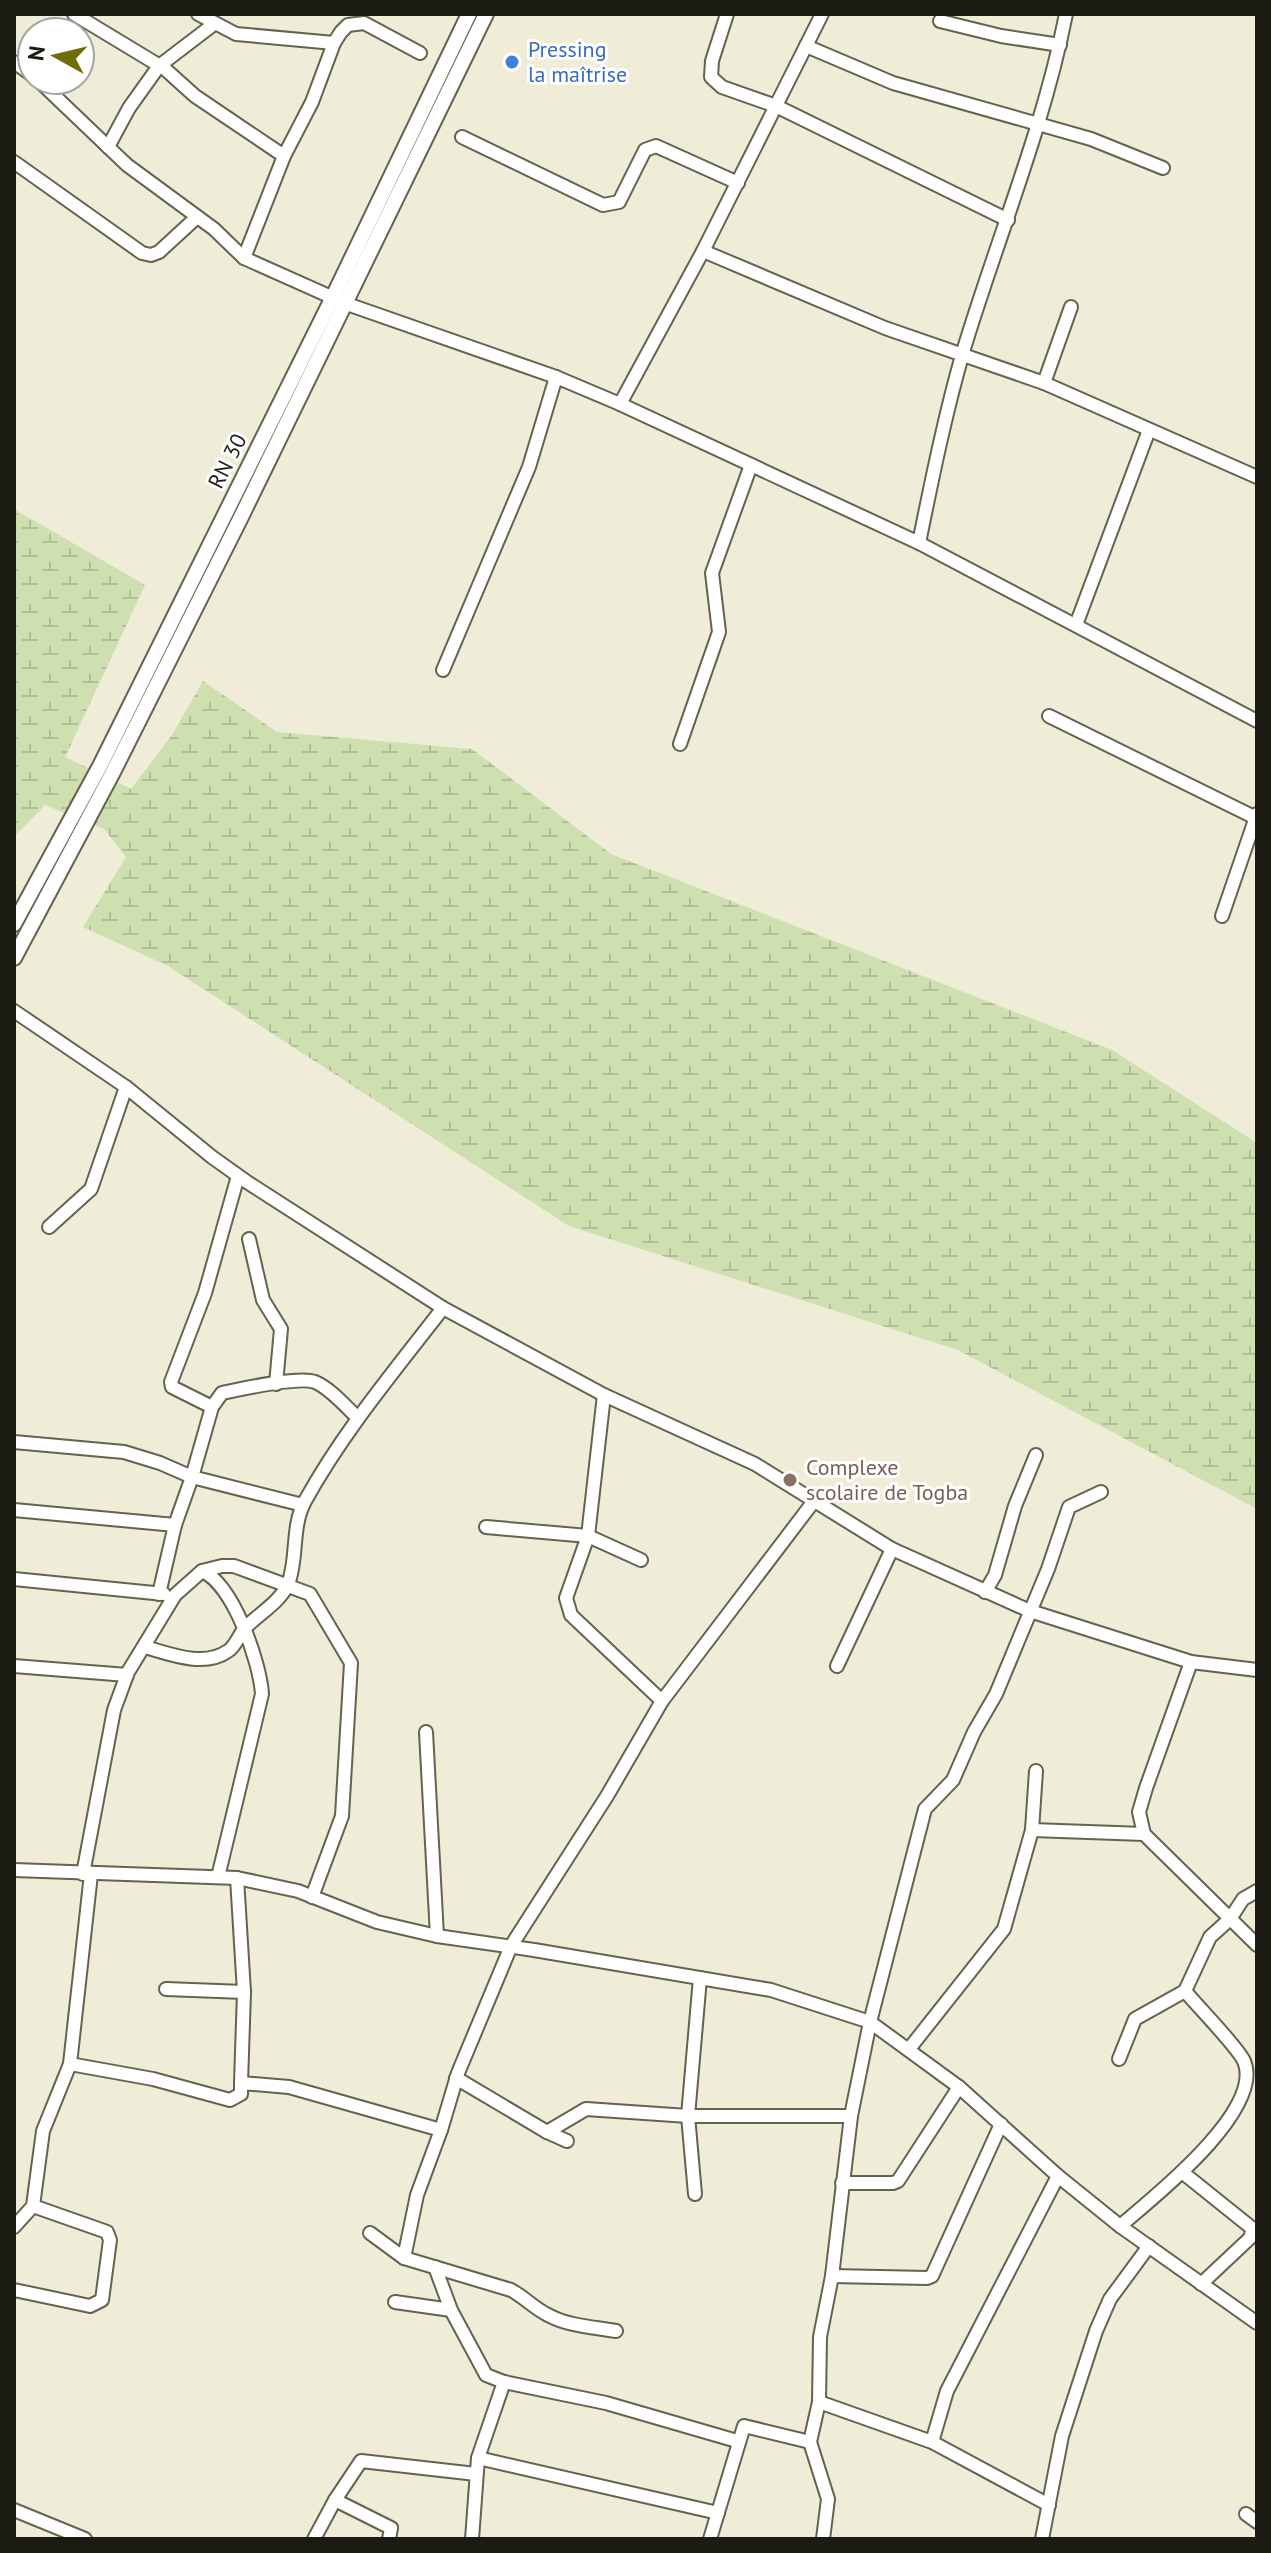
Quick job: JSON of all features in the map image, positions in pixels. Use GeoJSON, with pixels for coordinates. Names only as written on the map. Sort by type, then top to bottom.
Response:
{"type":"FeatureCollection","features":[{"type":"Feature","properties":{"kind":"main road","name":"RN 30"},"geometry":{"type":"LineString","coordinates":[[340,301],[469,14]]}},
{"type":"Feature","properties":{"kind":"main road","name":"RN 30"},"geometry":{"type":"LineString","coordinates":[[14,958],[78,824],[486,14]]}},
{"type":"Feature","properties":{"kind":"main road","name":"RN 30"},"geometry":{"type":"LineString","coordinates":[[14,924],[78,824]]}},
{"type":"Feature","properties":{"kind":"street"},"geometry":{"type":"LineString","coordinates":[[74,14],[159,66],[195,96],[284,156]]}},
{"type":"Feature","properties":{"kind":"street"},"geometry":{"type":"LineString","coordinates":[[198,14],[236,34],[334,43]]}},
{"type":"Feature","properties":{"kind":"street"},"geometry":{"type":"LineString","coordinates":[[727,14],[712,61],[711,77],[722,87],[776,106],[1008,220]]}},
{"type":"Feature","properties":{"kind":"street"},"geometry":{"type":"LineString","coordinates":[[620,404],[703,251],[822,14]]}},
{"type":"Feature","properties":{"kind":"street"},"geometry":{"type":"LineString","coordinates":[[919,543],[940,437],[963,353],[1038,123],[1066,14]]}},
{"type":"Feature","properties":{"kind":"street"},"geometry":{"type":"LineString","coordinates":[[940,21],[1001,36],[1060,45]]}},
{"type":"Feature","properties":{"kind":"street"},"geometry":{"type":"LineString","coordinates":[[244,258],[284,156],[312,102],[334,43],[348,25],[364,23],[420,53]]}},
{"type":"Feature","properties":{"kind":"street"},"geometry":{"type":"LineString","coordinates":[[108,147],[129,108],[159,66],[214,24]]}},
{"type":"Feature","properties":{"kind":"street"},"geometry":{"type":"LineString","coordinates":[[806,46],[893,83],[1091,139],[1163,168]]}},
{"type":"Feature","properties":{"kind":"street"},"geometry":{"type":"LineString","coordinates":[[55,96],[127,165],[197,217],[244,258],[340,301],[556,377],[620,404],[919,543],[1257,721]]}},
{"type":"Feature","properties":{"kind":"street"},"geometry":{"type":"LineString","coordinates":[[462,137],[603,205],[619,202],[645,150],[650,146],[738,183]]}},
{"type":"Feature","properties":{"kind":"street"},"geometry":{"type":"LineString","coordinates":[[14,162],[142,253],[151,255],[159,252],[197,217]]}},
{"type":"Feature","properties":{"kind":"street"},"geometry":{"type":"LineString","coordinates":[[703,251],[885,328],[1044,383],[1257,477]]}},
{"type":"Feature","properties":{"kind":"street"},"geometry":{"type":"LineString","coordinates":[[1044,383],[1071,307]]}},
{"type":"Feature","properties":{"kind":"street"},"geometry":{"type":"LineString","coordinates":[[443,670],[529,467],[556,377]]}},
{"type":"Feature","properties":{"kind":"street"},"geometry":{"type":"LineString","coordinates":[[1076,625],[1149,430]]}},
{"type":"Feature","properties":{"kind":"street"},"geometry":{"type":"LineString","coordinates":[[680,744],[719,632],[712,573],[751,465]]}},
{"type":"Feature","properties":{"kind":"street"},"geometry":{"type":"LineString","coordinates":[[1049,716],[1256,816],[1222,916]]}},
{"type":"Feature","properties":{"kind":"street"},"geometry":{"type":"LineString","coordinates":[[14,1011],[126,1087],[238,1176],[443,1308],[604,1395],[755,1464],[892,1549],[1030,1611],[1191,1662],[1257,1670]]}},
{"type":"Feature","properties":{"kind":"street"},"geometry":{"type":"LineString","coordinates":[[49,1227],[91,1189],[126,1087]]}},
{"type":"Feature","properties":{"kind":"street"},"geometry":{"type":"LineString","coordinates":[[212,1407],[172,1387],[171,1382],[205,1293],[238,1176]]}},
{"type":"Feature","properties":{"kind":"street"},"geometry":{"type":"LineString","coordinates":[[249,1239],[263,1300],[281,1329],[276,1384]]}},
{"type":"Feature","properties":{"kind":"street"},"geometry":{"type":"LineString","coordinates":[[145,1647],[181,1657],[208,1658],[226,1652],[244,1628],[265,1612],[288,1585],[303,1505],[358,1418],[443,1308]]}},
{"type":"Feature","properties":{"kind":"street"},"geometry":{"type":"LineString","coordinates":[[159,1594],[175,1525],[212,1407],[222,1393],[308,1381],[318,1383],[358,1418]]}},
{"type":"Feature","properties":{"kind":"street"},"geometry":{"type":"LineString","coordinates":[[604,1395],[588,1536],[566,1598],[571,1615],[662,1701]]}},
{"type":"Feature","properties":{"kind":"street"},"geometry":{"type":"LineString","coordinates":[[14,1442],[124,1452],[192,1477],[303,1505]]}},
{"type":"Feature","properties":{"kind":"street"},"geometry":{"type":"LineString","coordinates":[[985,1592],[995,1575],[1015,1506],[1036,1455]]}},
{"type":"Feature","properties":{"kind":"street"},"geometry":{"type":"LineString","coordinates":[[823,2539],[828,2499],[810,2442],[819,2402],[820,2337],[832,2276],[851,2116],[870,2022],[925,1809],[953,1780],[974,1732],[996,1694],[1048,1569],[1069,1507],[1101,1492]]}},
{"type":"Feature","properties":{"kind":"street"},"geometry":{"type":"LineString","coordinates":[[404,2258],[417,2195],[456,2078],[511,1946],[607,1796],[662,1701],[814,1501]]}},
{"type":"Feature","properties":{"kind":"street"},"geometry":{"type":"LineString","coordinates":[[14,1510],[175,1525]]}},
{"type":"Feature","properties":{"kind":"street"},"geometry":{"type":"LineString","coordinates":[[486,1527],[588,1536],[641,1560]]}},
{"type":"Feature","properties":{"kind":"street"},"geometry":{"type":"LineString","coordinates":[[837,1666],[892,1549]]}},
{"type":"Feature","properties":{"kind":"street"},"geometry":{"type":"LineString","coordinates":[[14,2227],[33,2206],[43,2131],[70,2064],[87,1874],[114,1710],[127,1675],[175,1595],[202,1571],[234,1566],[314,1597],[351,1663],[342,1816],[312,1897]]}},
{"type":"Feature","properties":{"kind":"street"},"geometry":{"type":"LineString","coordinates":[[202,1571],[218,1581],[244,1628],[259,1667],[262,1694],[218,1877]]}},
{"type":"Feature","properties":{"kind":"street"},"geometry":{"type":"LineString","coordinates":[[14,1579],[175,1595]]}},
{"type":"Feature","properties":{"kind":"street"},"geometry":{"type":"LineString","coordinates":[[1191,1662],[1139,1812],[1144,1834],[1257,1945]]}},
{"type":"Feature","properties":{"kind":"street"},"geometry":{"type":"LineString","coordinates":[[14,1666],[127,1675]]}},
{"type":"Feature","properties":{"kind":"street"},"geometry":{"type":"LineString","coordinates":[[426,1732],[437,1936]]}},
{"type":"Feature","properties":{"kind":"street"},"geometry":{"type":"LineString","coordinates":[[909,2049],[1004,1929],[1032,1830],[1036,1771]]}},
{"type":"Feature","properties":{"kind":"street"},"geometry":{"type":"LineString","coordinates":[[1032,1830],[1144,1834]]}},
{"type":"Feature","properties":{"kind":"street"},"geometry":{"type":"LineString","coordinates":[[14,1870],[237,1878],[312,1897],[377,1922],[437,1936],[771,1990],[870,2022],[959,2087],[1058,2176],[1120,2226],[1257,2323]]}},
{"type":"Feature","properties":{"kind":"street"},"geometry":{"type":"LineString","coordinates":[[70,2064],[153,2079],[230,2100],[241,2094],[244,1992],[237,1878]]}},
{"type":"Feature","properties":{"kind":"street"},"geometry":{"type":"LineString","coordinates":[[1119,2059],[1135,2019],[1185,1991],[1210,1937],[1230,1919],[1243,1899],[1257,1891]]}},
{"type":"Feature","properties":{"kind":"street"},"geometry":{"type":"LineString","coordinates":[[695,2194],[688,2116],[700,1978]]}},
{"type":"Feature","properties":{"kind":"street"},"geometry":{"type":"LineString","coordinates":[[166,1989],[244,1992]]}},
{"type":"Feature","properties":{"kind":"street"},"geometry":{"type":"LineString","coordinates":[[1120,2226],[1182,2172],[1224,2124],[1241,2101],[1248,2077],[1243,2060],[1185,1991]]}},
{"type":"Feature","properties":{"kind":"street"},"geometry":{"type":"LineString","coordinates":[[456,2078],[567,2141]]}},
{"type":"Feature","properties":{"kind":"street"},"geometry":{"type":"LineString","coordinates":[[241,2083],[289,2087],[441,2130]]}},
{"type":"Feature","properties":{"kind":"street"},"geometry":{"type":"LineString","coordinates":[[842,2183],[898,2181],[959,2087]]}},
{"type":"Feature","properties":{"kind":"street"},"geometry":{"type":"LineString","coordinates":[[547,2132],[586,2109],[688,2116],[851,2116]]}},
{"type":"Feature","properties":{"kind":"street"},"geometry":{"type":"LineString","coordinates":[[832,2276],[932,2276],[1001,2124]]}},
{"type":"Feature","properties":{"kind":"street"},"geometry":{"type":"LineString","coordinates":[[1182,2172],[1253,2229],[1250,2238],[1201,2284]]}},
{"type":"Feature","properties":{"kind":"street"},"geometry":{"type":"LineString","coordinates":[[932,2442],[947,2391],[1058,2176]]}},
{"type":"Feature","properties":{"kind":"street"},"geometry":{"type":"LineString","coordinates":[[14,2290],[90,2306],[102,2300],[110,2240],[107,2232],[33,2206]]}},
{"type":"Feature","properties":{"kind":"street"},"geometry":{"type":"LineString","coordinates":[[370,2233],[404,2258],[511,2290],[543,2313],[562,2322],[616,2331]]}},
{"type":"Feature","properties":{"kind":"street"},"geometry":{"type":"LineString","coordinates":[[1042,2539],[1062,2436],[1096,2331],[1110,2299],[1149,2246]]}},
{"type":"Feature","properties":{"kind":"street"},"geometry":{"type":"LineString","coordinates":[[435,2267],[451,2310],[486,2375],[504,2382],[606,2403],[737,2441]]}},
{"type":"Feature","properties":{"kind":"street"},"geometry":{"type":"LineString","coordinates":[[395,2302],[451,2310]]}},
{"type":"Feature","properties":{"kind":"street"},"geometry":{"type":"LineString","coordinates":[[472,2539],[478,2458],[504,2382]]}},
{"type":"Feature","properties":{"kind":"street"},"geometry":{"type":"LineString","coordinates":[[819,2402],[932,2442],[1049,2505]]}},
{"type":"Feature","properties":{"kind":"street"},"geometry":{"type":"LineString","coordinates":[[710,2539],[742,2428],[748,2425],[810,2442]]}},
{"type":"Feature","properties":{"kind":"street"},"geometry":{"type":"LineString","coordinates":[[478,2458],[718,2513]]}},
{"type":"Feature","properties":{"kind":"street"},"geometry":{"type":"LineString","coordinates":[[314,2539],[358,2463],[363,2461],[476,2474]]}},
{"type":"Feature","properties":{"kind":"street"},"geometry":{"type":"LineString","coordinates":[[335,2500],[391,2528],[389,2539]]}},
{"type":"Feature","properties":{"kind":"street"},"geometry":{"type":"LineString","coordinates":[[14,2510],[85,2539]]}},
{"type":"Feature","properties":{"kind":"green space"},"geometry":{"type":"Polygon","coordinates":[[[14,509],[145,585],[65,757],[131,789],[172,735],[203,681],[277,732],[472,749],[611,854],[1112,1050],[1257,1143],[1257,1509],[958,1350],[569,1226],[168,966],[83,927],[126,857],[104,829],[45,805],[14,837],[14,509]]]}},
{"type":"Feature","properties":{"kind":"place","name":"Pressing la maîtrise"},"geometry":{"type":"Point","coordinates":[512,62]}},
{"type":"Feature","properties":{"kind":"place","name":"Complexe scolaire de Togba"},"geometry":{"type":"Point","coordinates":[790,1480]}}]}
